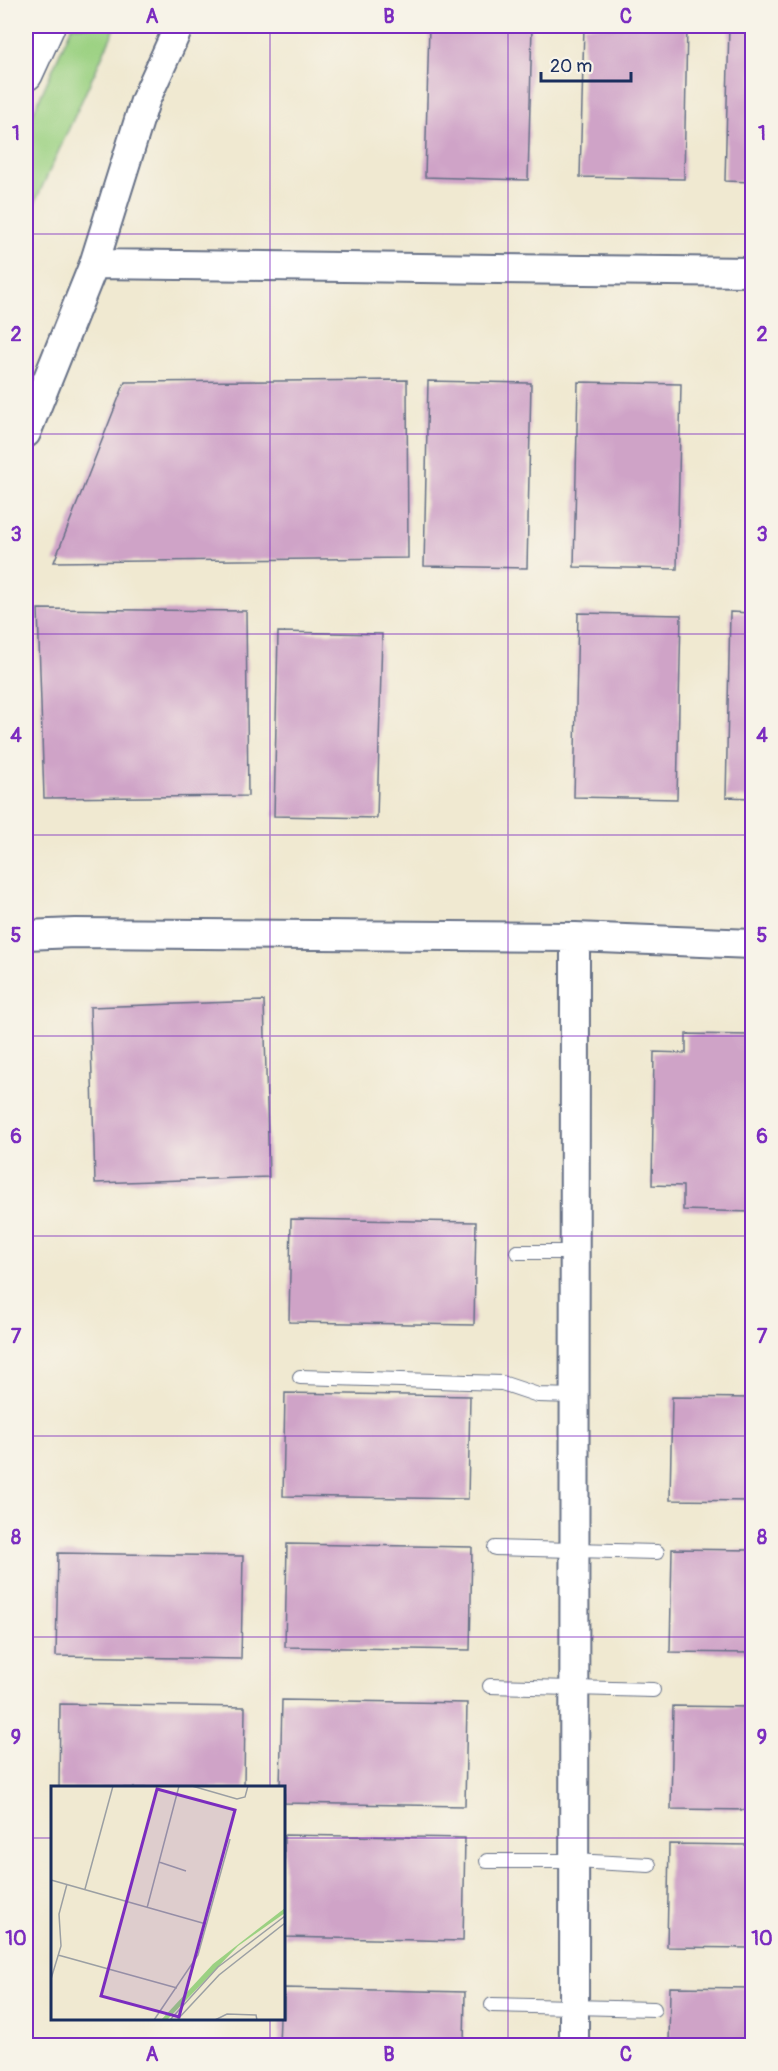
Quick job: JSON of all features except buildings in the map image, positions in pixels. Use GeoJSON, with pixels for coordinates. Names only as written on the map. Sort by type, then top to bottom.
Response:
{"type":"FeatureCollection","features":[{"type":"Feature","properties":{"kind":"highway"},"geometry":{"type":"LineString","coordinates":[[26,74],[48,26]]}},
{"type":"Feature","properties":{"kind":"street"},"geometry":{"type":"LineString","coordinates":[[26,433],[94,264],[145,101],[179,26]]}},
{"type":"Feature","properties":{"kind":"street"},"geometry":{"type":"LineString","coordinates":[[94,264],[753,272]]}},
{"type":"Feature","properties":{"kind":"street"},"geometry":{"type":"LineString","coordinates":[[26,935],[75,933],[575,937],[753,944]]}},
{"type":"Feature","properties":{"kind":"street"},"geometry":{"type":"LineString","coordinates":[[574,2046],[575,937]]}},
{"type":"Feature","properties":{"kind":"lane"},"geometry":{"type":"LineString","coordinates":[[517,1251],[574,1252]]}},
{"type":"Feature","properties":{"kind":"lane"},"geometry":{"type":"LineString","coordinates":[[300,1377],[502,1383],[538,1395],[574,1396]]}},
{"type":"Feature","properties":{"kind":"lane"},"geometry":{"type":"LineString","coordinates":[[495,1548],[657,1552]]}},
{"type":"Feature","properties":{"kind":"lane"},"geometry":{"type":"LineString","coordinates":[[490,1686],[653,1690]]}},
{"type":"Feature","properties":{"kind":"lane"},"geometry":{"type":"LineString","coordinates":[[487,1861],[574,1861],[649,1865]]}},
{"type":"Feature","properties":{"kind":"lane"},"geometry":{"type":"LineString","coordinates":[[492,2005],[654,2009]]}},
{"type":"Feature","properties":{"kind":"green space"},"geometry":{"type":"Polygon","coordinates":[[[72,26],[116,26],[26,222],[26,129],[72,26]]]}}]}
